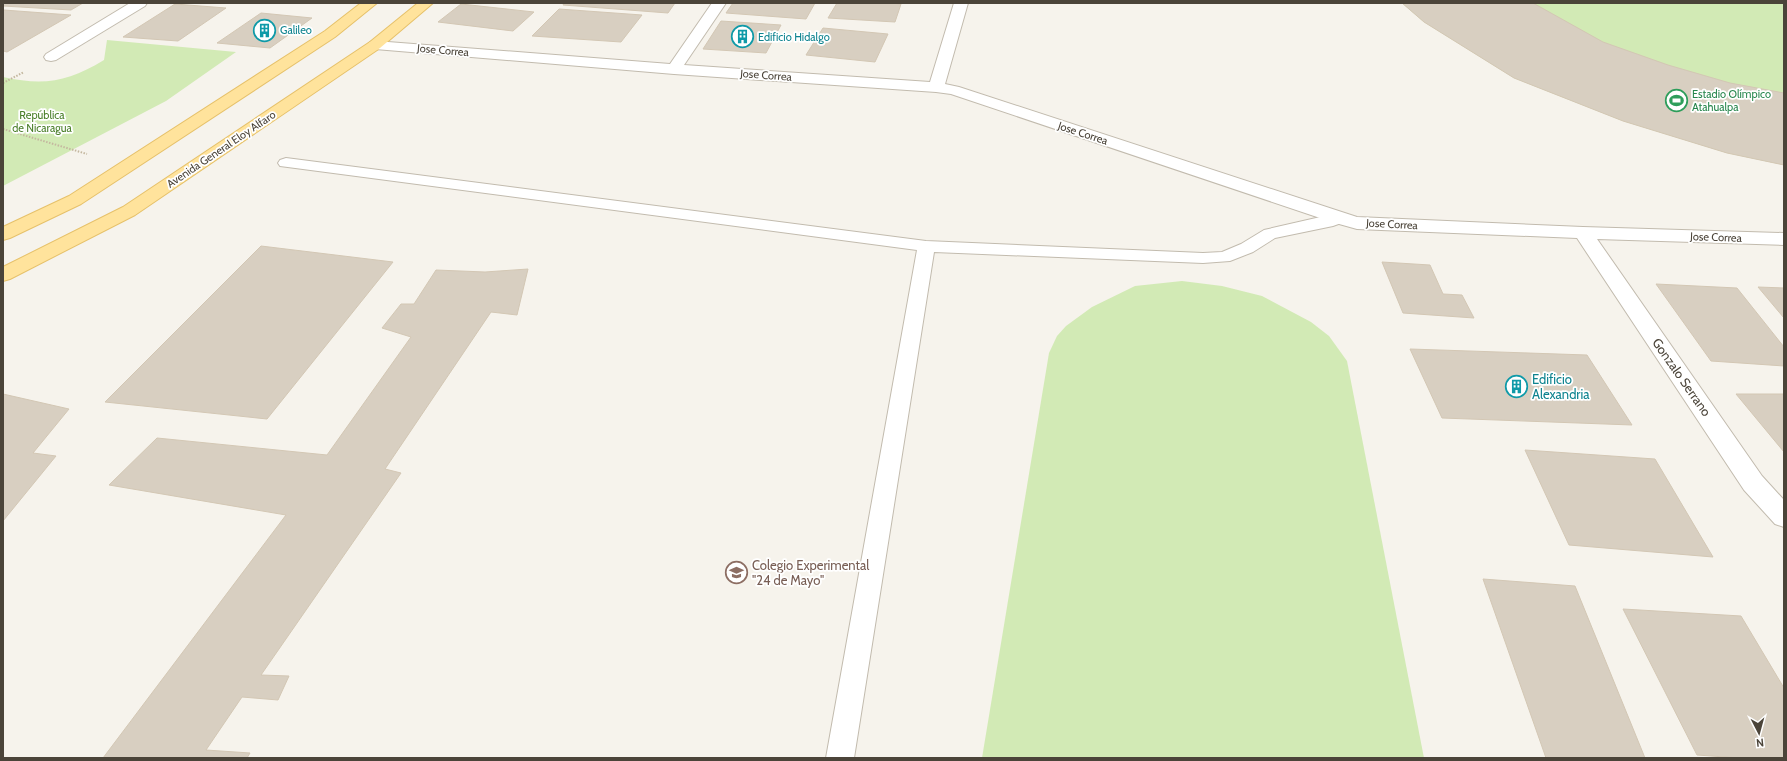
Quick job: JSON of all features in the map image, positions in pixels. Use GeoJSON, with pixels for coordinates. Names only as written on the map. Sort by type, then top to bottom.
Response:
{"type":"FeatureCollection","features":[{"type":"Feature","properties":{"kind":"main road"},"geometry":{"type":"LineString","coordinates":[[3,234],[75,200],[330,34],[370,3]]}},
{"type":"Feature","properties":{"kind":"main road","name":"Avenida General Eloy Alfaro"},"geometry":{"type":"LineString","coordinates":[[3,275],[130,211],[375,45],[426,3]]}},
{"type":"Feature","properties":{"kind":"street"},"geometry":{"type":"LineString","coordinates":[[51,57],[140,3]]}},
{"type":"Feature","properties":{"kind":"street"},"geometry":{"type":"LineString","coordinates":[[674,69],[719,3]]}},
{"type":"Feature","properties":{"kind":"street"},"geometry":{"type":"LineString","coordinates":[[936,86],[961,3]]}},
{"type":"Feature","properties":{"kind":"street","name":"Jose Correa"},"geometry":{"type":"LineString","coordinates":[[375,45],[674,69],[936,86],[954,90],[1338,218],[1362,223],[1583,234],[1784,239]]}},
{"type":"Feature","properties":{"kind":"street","name":"Gonzalo Serrano"},"geometry":{"type":"LineString","coordinates":[[1583,234],[1753,483],[1784,516]]}},
{"type":"Feature","properties":{"kind":"lane"},"geometry":{"type":"LineString","coordinates":[[286,163],[926,246],[1217,258],[1224,257],[1247,248],[1270,234],[1327,222],[1338,218]]}},
{"type":"Feature","properties":{"kind":"lane"},"geometry":{"type":"LineString","coordinates":[[840,758],[926,246]]}},
{"type":"Feature","properties":{"kind":"path"},"geometry":{"type":"LineString","coordinates":[[3,129],[91,155]]}},
{"type":"Feature","properties":{"kind":"green space","name":"Estadio Olímpico Atahualpa"},"geometry":{"type":"Polygon","coordinates":[[[1402,3],[1784,3],[1784,165],[1727,153],[1623,121],[1514,78],[1424,22],[1402,3]]]}},
{"type":"Feature","properties":{"kind":"green space","name":"República de Nicaragua"},"geometry":{"type":"Polygon","coordinates":[[[107,40],[236,52],[166,101],[3,186],[3,77],[18,80],[43,81],[55,80],[79,73],[104,60],[107,40]]]}},
{"type":"Feature","properties":{"kind":"green space"},"geometry":{"type":"Polygon","coordinates":[[[1182,281],[1222,286],[1262,296],[1311,322],[1329,336],[1347,361],[1424,758],[982,758],[1049,353],[1057,336],[1066,326],[1092,307],[1135,286],[1182,281]]]}},
{"type":"Feature","properties":{"kind":"building"},"geometry":{"type":"Polygon","coordinates":[[[3,3],[83,3],[71,10],[3,6],[3,3]]]}},
{"type":"Feature","properties":{"kind":"building"},"geometry":{"type":"Polygon","coordinates":[[[564,3],[675,3],[668,13],[563,5],[564,3]]]}},
{"type":"Feature","properties":{"kind":"building"},"geometry":{"type":"Polygon","coordinates":[[[733,3],[815,3],[806,19],[726,13],[733,3]]]}},
{"type":"Feature","properties":{"kind":"building"},"geometry":{"type":"Polygon","coordinates":[[[837,3],[901,4],[895,22],[828,18],[837,3]]]}},
{"type":"Feature","properties":{"kind":"building","name":"Estadio Olímpico Atahualpa"},"geometry":{"type":"Polygon","coordinates":[[[1402,3],[1533,3],[1603,42],[1668,65],[1730,83],[1784,93],[1784,165],[1727,153],[1623,121],[1514,78],[1424,22],[1402,3]]]}},
{"type":"Feature","properties":{"kind":"building"},"geometry":{"type":"Polygon","coordinates":[[[175,4],[226,8],[178,41],[123,37],[175,4]]]}},
{"type":"Feature","properties":{"kind":"building"},"geometry":{"type":"Polygon","coordinates":[[[461,4],[534,12],[513,31],[438,22],[461,4]]]}},
{"type":"Feature","properties":{"kind":"building"},"geometry":{"type":"Polygon","coordinates":[[[559,9],[642,15],[621,42],[532,36],[559,9]]]}},
{"type":"Feature","properties":{"kind":"building"},"geometry":{"type":"Polygon","coordinates":[[[4,10],[71,15],[7,52],[3,51],[4,10]]]}},
{"type":"Feature","properties":{"kind":"building","name":"Galileo"},"geometry":{"type":"Polygon","coordinates":[[[261,13],[312,18],[270,48],[217,43],[261,13]]]}},
{"type":"Feature","properties":{"kind":"building","name":"Edificio Hidalgo"},"geometry":{"type":"Polygon","coordinates":[[[721,21],[781,25],[766,53],[703,49],[721,21]]]}},
{"type":"Feature","properties":{"kind":"building"},"geometry":{"type":"Polygon","coordinates":[[[823,28],[888,34],[875,62],[806,55],[823,28]]]}},
{"type":"Feature","properties":{"kind":"building"},"geometry":{"type":"Polygon","coordinates":[[[261,246],[393,262],[267,419],[105,402],[261,246]]]}},
{"type":"Feature","properties":{"kind":"building"},"geometry":{"type":"Polygon","coordinates":[[[1382,262],[1430,265],[1443,294],[1462,295],[1474,318],[1403,313],[1382,262]]]}},
{"type":"Feature","properties":{"kind":"building"},"geometry":{"type":"Polygon","coordinates":[[[528,269],[517,315],[491,312],[385,469],[401,473],[261,675],[289,676],[278,700],[242,697],[206,750],[250,753],[247,758],[103,758],[286,515],[109,485],[157,438],[327,455],[411,337],[382,328],[401,304],[414,304],[436,270],[485,272],[528,269]]]}},
{"type":"Feature","properties":{"kind":"building"},"geometry":{"type":"Polygon","coordinates":[[[1656,284],[1737,288],[1784,347],[1784,366],[1711,361],[1656,284]]]}},
{"type":"Feature","properties":{"kind":"building"},"geometry":{"type":"Polygon","coordinates":[[[1758,287],[1784,288],[1784,318],[1758,287]]]}},
{"type":"Feature","properties":{"kind":"building","name":"Edificio Alexandria"},"geometry":{"type":"Polygon","coordinates":[[[1410,349],[1587,355],[1632,425],[1442,418],[1410,349]]]}},
{"type":"Feature","properties":{"kind":"building"},"geometry":{"type":"Polygon","coordinates":[[[3,394],[69,409],[33,453],[56,456],[3,521],[3,394]]]}},
{"type":"Feature","properties":{"kind":"building"},"geometry":{"type":"Polygon","coordinates":[[[1736,394],[1784,394],[1784,452],[1736,394]]]}},
{"type":"Feature","properties":{"kind":"building"},"geometry":{"type":"Polygon","coordinates":[[[1525,450],[1655,459],[1713,557],[1569,545],[1525,450]]]}},
{"type":"Feature","properties":{"kind":"building"},"geometry":{"type":"Polygon","coordinates":[[[1483,579],[1575,586],[1645,758],[1546,758],[1483,579]]]}},
{"type":"Feature","properties":{"kind":"building"},"geometry":{"type":"Polygon","coordinates":[[[1623,609],[1741,616],[1784,688],[1784,758],[1739,758],[1697,755],[1623,609]]]}},
{"type":"Feature","properties":{"kind":"place","name":"Galileo"},"geometry":{"type":"Point","coordinates":[265,30]}},
{"type":"Feature","properties":{"kind":"place","name":"Edificio Hidalgo"},"geometry":{"type":"Point","coordinates":[743,37]}},
{"type":"Feature","properties":{"kind":"place","name":"Estadio Olímpico Atahualpa"},"geometry":{"type":"Point","coordinates":[1676,100]}},
{"type":"Feature","properties":{"kind":"place","name":"Edificio Alexandria"},"geometry":{"type":"Point","coordinates":[1517,386]}},
{"type":"Feature","properties":{"kind":"place","name":"Colegio Experimental \"24 de Mayo\""},"geometry":{"type":"Point","coordinates":[736,572]}}]}
